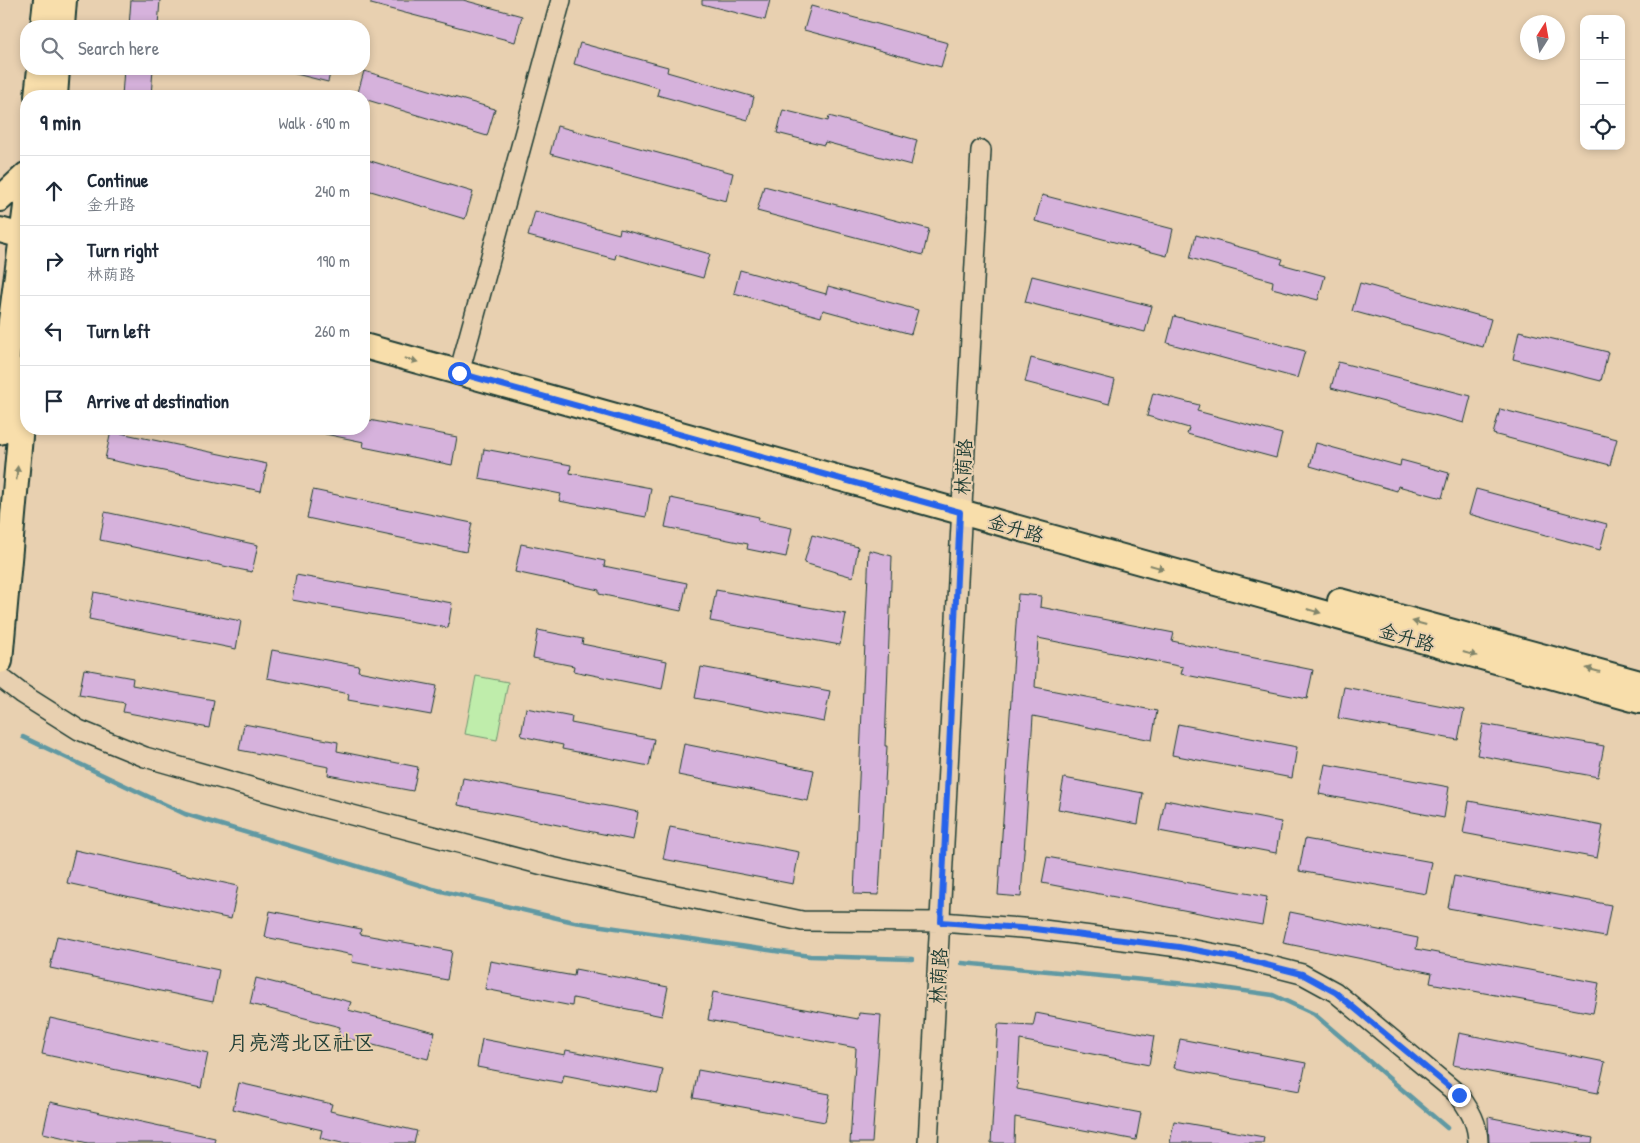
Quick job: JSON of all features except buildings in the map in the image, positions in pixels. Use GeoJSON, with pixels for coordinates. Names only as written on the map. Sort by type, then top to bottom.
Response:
{"type":"FeatureCollection","features":[{"type":"Feature","properties":{"kind":"main road"},"geometry":{"type":"LineString","coordinates":[[44,20],[46,0]]}},
{"type":"Feature","properties":{"kind":"main road"},"geometry":{"type":"LineString","coordinates":[[62,20],[64,0]]}},
{"type":"Feature","properties":{"kind":"main road"},"geometry":{"type":"LineString","coordinates":[[38,90],[39,75]]}},
{"type":"Feature","properties":{"kind":"main road"},"geometry":{"type":"LineString","coordinates":[[55,90],[57,75]]}},
{"type":"Feature","properties":{"kind":"main road"},"geometry":{"type":"LineString","coordinates":[[0,199],[20,181]]}},
{"type":"Feature","properties":{"kind":"main road"},"geometry":{"type":"LineString","coordinates":[[0,432],[16,243],[20,228]]}},
{"type":"Feature","properties":{"kind":"main road"},"geometry":{"type":"LineString","coordinates":[[0,296],[10,328]]}},
{"type":"Feature","properties":{"kind":"main road","name":"金升路"},"geometry":{"type":"LineString","coordinates":[[370,332],[461,365],[961,505],[1640,701]]}},
{"type":"Feature","properties":{"kind":"main road","name":"金升路"},"geometry":{"type":"LineString","coordinates":[[370,347],[461,365]]}},
{"type":"Feature","properties":{"kind":"main road"},"geometry":{"type":"LineString","coordinates":[[0,661],[20,435]]}},
{"type":"Feature","properties":{"kind":"main road","name":"金升路"},"geometry":{"type":"LineString","coordinates":[[961,505],[1640,683]]}},
{"type":"Feature","properties":{"kind":"street"},"geometry":{"type":"LineString","coordinates":[[461,365],[561,0]]}},
{"type":"Feature","properties":{"kind":"street","name":"林荫路"},"geometry":{"type":"LineString","coordinates":[[928,1143],[981,150]]}},
{"type":"Feature","properties":{"kind":"street"},"geometry":{"type":"LineString","coordinates":[[0,677],[22,694],[79,730],[145,757],[310,804],[547,866],[676,896],[802,921],[941,922],[1035,929],[1179,947],[1243,959],[1302,974],[1335,992],[1459,1095],[1470,1111],[1478,1128],[1478,1143]]}},
{"type":"Feature","properties":{"kind":"green space"},"geometry":{"type":"Polygon","coordinates":[[[476,676],[508,682],[497,740],[465,734],[476,676]]]}},
{"type":"Feature","properties":{"kind":"waterway"},"geometry":{"type":"LineString","coordinates":[[23,737],[185,814],[433,889],[574,922],[810,956],[912,959]]}},
{"type":"Feature","properties":{"kind":"waterway"},"geometry":{"type":"LineString","coordinates":[[962,963],[1208,986],[1273,995],[1314,1014],[1447,1128]]}},
{"type":"Feature","properties":{"kind":"district","name":"月亮湾北区社区"},"geometry":{"type":"Point","coordinates":[301,1042]}},
{"type":"Feature","properties":{"kind":"route"},"geometry":{"type":"LineString","coordinates":[[459,373],[960,512],[941,922],[1035,929],[1179,947],[1243,959],[1302,974],[1335,992],[1459,1095]]}}]}
